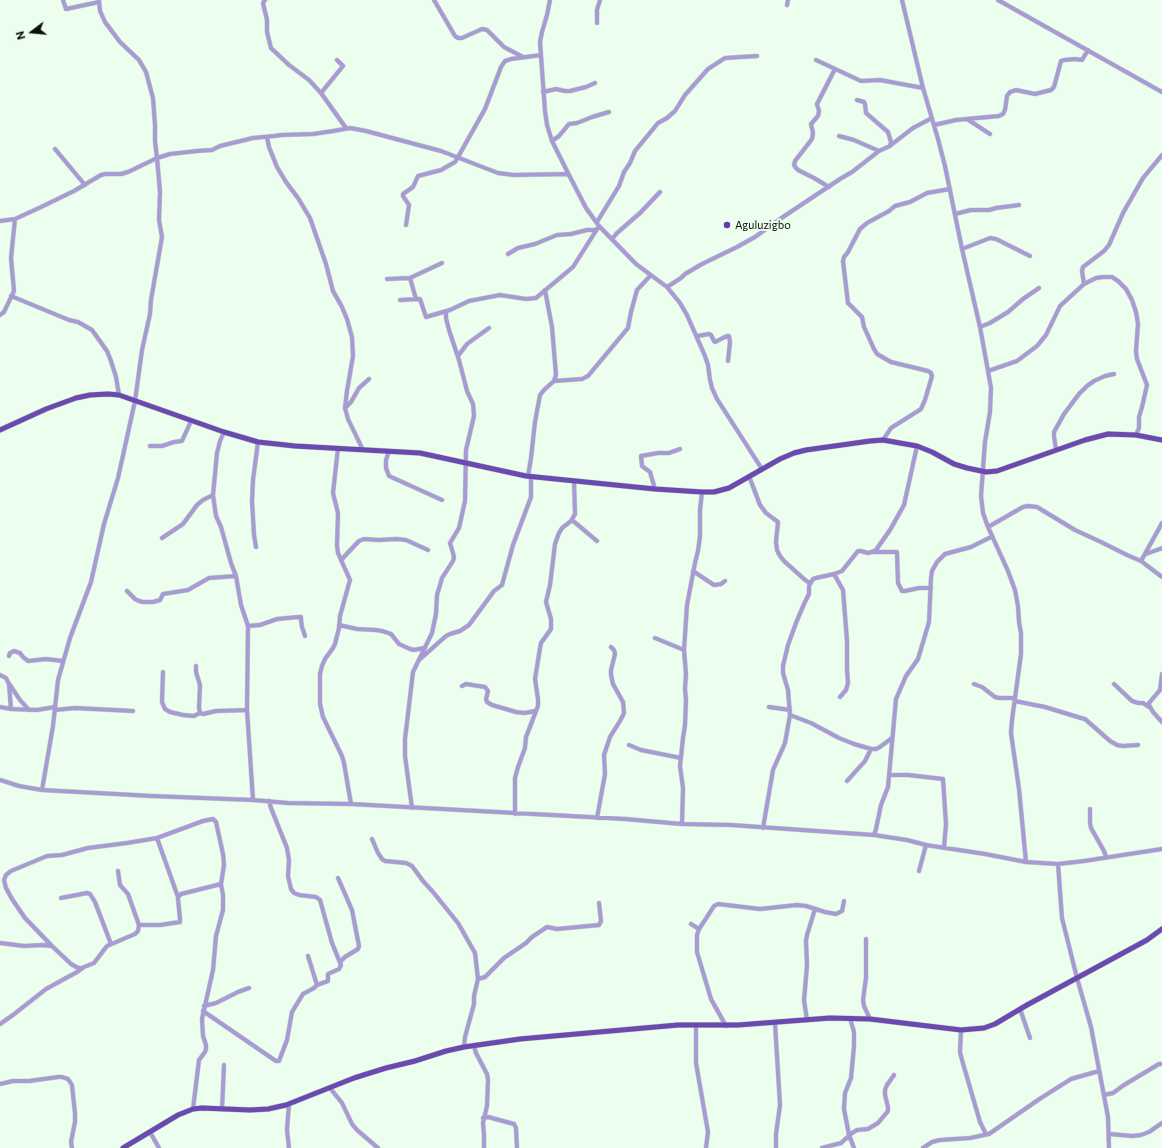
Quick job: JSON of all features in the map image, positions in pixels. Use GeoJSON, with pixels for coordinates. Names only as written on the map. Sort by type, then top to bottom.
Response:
{"type":"FeatureCollection","features":[{"type":"Feature","properties":{"kind":"main road"},"geometry":{"type":"LineString","coordinates":[[0,430],[76,398],[99,394],[119,395],[191,421],[258,442],[288,446],[420,453],[529,476],[655,489],[702,492],[714,492],[729,488],[780,459],[794,453],[870,440],[883,440],[917,446],[954,464],[967,468],[997,472],[1056,450],[1108,434],[1136,435],[1162,440]]}},
{"type":"Feature","properties":{"kind":"main road"},"geometry":{"type":"LineString","coordinates":[[123,1148],[178,1115],[193,1109],[262,1110],[289,1104],[354,1078],[446,1051],[520,1039],[678,1025],[726,1026],[830,1018],[870,1019],[961,1030],[984,1028],[994,1024],[1147,940],[1162,929]]}},
{"type":"Feature","properties":{"kind":"street"},"geometry":{"type":"LineString","coordinates":[[42,790],[53,726],[58,680],[70,638],[90,582],[104,524],[118,478],[135,401],[162,237],[159,220],[160,192],[154,141],[155,125],[152,98],[146,72],[139,60],[120,42],[105,22],[100,10],[99,1],[66,9],[63,0]]}},
{"type":"Feature","properties":{"kind":"street"},"geometry":{"type":"LineString","coordinates":[[265,0],[263,3],[271,48],[289,65],[309,80],[321,93],[346,128]]}},
{"type":"Feature","properties":{"kind":"street"},"geometry":{"type":"LineString","coordinates":[[434,0],[454,36],[462,38],[482,29],[486,30],[504,47],[523,57]]}},
{"type":"Feature","properties":{"kind":"street"},"geometry":{"type":"LineString","coordinates":[[550,0],[540,42],[540,55],[547,125],[552,141],[586,208],[598,224],[636,264],[667,287],[680,303],[697,336],[708,365],[712,388],[717,399],[762,469]]}},
{"type":"Feature","properties":{"kind":"street"},"geometry":{"type":"LineString","coordinates":[[597,23],[597,10],[600,0]]}},
{"type":"Feature","properties":{"kind":"street"},"geometry":{"type":"LineString","coordinates":[[902,0],[923,88],[945,166],[980,327],[991,388],[990,412],[985,442],[981,496],[983,513],[1008,571],[1015,590],[1018,606],[1021,633],[1021,654],[1011,733],[1019,789],[1026,862]]}},
{"type":"Feature","properties":{"kind":"street"},"geometry":{"type":"LineString","coordinates":[[998,0],[1162,92]]}},
{"type":"Feature","properties":{"kind":"street"},"geometry":{"type":"LineString","coordinates":[[934,125],[967,119],[999,116],[1003,114],[1005,110],[1007,96],[1010,92],[1016,90],[1036,94],[1051,90],[1054,87],[1061,61],[1075,59],[1082,60],[1088,50]]}},
{"type":"Feature","properties":{"kind":"street"},"geometry":{"type":"LineString","coordinates":[[406,225],[409,205],[403,194],[413,187],[418,176],[441,170],[455,162],[485,109],[501,67],[505,61],[540,55]]}},
{"type":"Feature","properties":{"kind":"street"},"geometry":{"type":"LineString","coordinates":[[400,300],[420,298],[426,317],[479,298],[500,295],[521,299],[536,298],[552,283],[573,267],[619,186],[624,172],[635,151],[658,123],[675,111],[708,69],[725,58],[757,56]]}},
{"type":"Feature","properties":{"kind":"street"},"geometry":{"type":"LineString","coordinates":[[321,93],[343,66],[337,60]]}},
{"type":"Feature","properties":{"kind":"street"},"geometry":{"type":"LineString","coordinates":[[816,60],[860,81],[880,80],[923,88]]}},
{"type":"Feature","properties":{"kind":"street"},"geometry":{"type":"LineString","coordinates":[[829,187],[798,170],[794,165],[812,138],[813,133],[811,124],[818,116],[819,111],[817,104],[835,69]]}},
{"type":"Feature","properties":{"kind":"street"},"geometry":{"type":"LineString","coordinates":[[543,92],[556,89],[565,91],[582,89],[595,83]]}},
{"type":"Feature","properties":{"kind":"street"},"geometry":{"type":"LineString","coordinates":[[857,100],[864,102],[866,113],[888,132],[891,145]]}},
{"type":"Feature","properties":{"kind":"street"},"geometry":{"type":"LineString","coordinates":[[552,141],[559,136],[569,124],[576,124],[609,112]]}},
{"type":"Feature","properties":{"kind":"street"},"geometry":{"type":"LineString","coordinates":[[667,287],[702,264],[755,237],[760,232],[852,172],[879,151],[891,145],[913,128],[932,118]]}},
{"type":"Feature","properties":{"kind":"street"},"geometry":{"type":"LineString","coordinates":[[967,119],[990,134]]}},
{"type":"Feature","properties":{"kind":"street"},"geometry":{"type":"LineString","coordinates":[[0,221],[15,219],[56,200],[101,175],[121,174],[128,172],[157,158],[170,154],[212,150],[220,146],[253,138],[333,132],[346,128],[366,131],[441,151],[506,175],[569,175]]}},
{"type":"Feature","properties":{"kind":"street"},"geometry":{"type":"LineString","coordinates":[[839,136],[854,140],[879,151]]}},
{"type":"Feature","properties":{"kind":"street"},"geometry":{"type":"LineString","coordinates":[[267,137],[269,147],[277,167],[310,218],[326,264],[333,291],[347,319],[352,337],[353,356],[345,408],[348,419],[363,450]]}},
{"type":"Feature","properties":{"kind":"street"},"geometry":{"type":"LineString","coordinates":[[55,149],[85,185]]}},
{"type":"Feature","properties":{"kind":"street"},"geometry":{"type":"LineString","coordinates":[[1084,284],[1082,271],[1083,267],[1104,251],[1109,245],[1123,213],[1143,178],[1162,155]]}},
{"type":"Feature","properties":{"kind":"street"},"geometry":{"type":"LineString","coordinates":[[883,440],[891,428],[921,409],[932,376],[928,371],[891,362],[877,354],[864,327],[862,316],[848,303],[843,261],[860,229],[867,223],[889,212],[895,206],[910,202],[927,193],[950,189]]}},
{"type":"Feature","properties":{"kind":"street"},"geometry":{"type":"LineString","coordinates":[[612,239],[660,192]]}},
{"type":"Feature","properties":{"kind":"street"},"geometry":{"type":"LineString","coordinates":[[955,214],[971,210],[989,210],[1019,205]]}},
{"type":"Feature","properties":{"kind":"street"},"geometry":{"type":"LineString","coordinates":[[0,315],[4,312],[14,291],[11,258],[15,219]]}},
{"type":"Feature","properties":{"kind":"street"},"geometry":{"type":"LineString","coordinates":[[508,254],[518,248],[535,244],[557,235],[595,230]]}},
{"type":"Feature","properties":{"kind":"street"},"geometry":{"type":"LineString","coordinates":[[962,249],[990,238],[996,239],[1030,256]]}},
{"type":"Feature","properties":{"kind":"street"},"geometry":{"type":"LineString","coordinates":[[388,279],[410,278],[442,263]]}},
{"type":"Feature","properties":{"kind":"street"},"geometry":{"type":"LineString","coordinates":[[554,381],[582,379],[588,376],[628,328],[630,312],[637,290],[651,275]]}},
{"type":"Feature","properties":{"kind":"street"},"geometry":{"type":"LineString","coordinates":[[988,371],[1017,361],[1037,346],[1046,335],[1060,306],[1084,284],[1096,278],[1112,277],[1126,288],[1132,300],[1138,324],[1136,351],[1147,385],[1139,417],[1139,428],[1136,435]]}},
{"type":"Feature","properties":{"kind":"street"},"geometry":{"type":"LineString","coordinates":[[410,278],[416,299]]}},
{"type":"Feature","properties":{"kind":"street"},"geometry":{"type":"LineString","coordinates":[[980,327],[1008,312],[1039,288]]}},
{"type":"Feature","properties":{"kind":"street"},"geometry":{"type":"LineString","coordinates":[[419,660],[446,636],[460,631],[469,625],[494,591],[502,585],[513,545],[531,497],[529,476],[535,422],[540,395],[545,388],[554,381],[556,375],[552,327],[545,290]]}},
{"type":"Feature","properties":{"kind":"street"},"geometry":{"type":"LineString","coordinates":[[11,296],[78,322],[92,330],[107,352],[111,361],[116,377],[119,395]]}},
{"type":"Feature","properties":{"kind":"street"},"geometry":{"type":"LineString","coordinates":[[412,808],[405,756],[405,739],[413,672],[432,633],[435,621],[437,595],[442,578],[454,557],[450,543],[459,528],[465,501],[466,450],[474,420],[473,404],[466,387],[449,330],[446,311]]}},
{"type":"Feature","properties":{"kind":"street"},"geometry":{"type":"LineString","coordinates":[[458,356],[467,344],[489,328]]}},
{"type":"Feature","properties":{"kind":"street"},"geometry":{"type":"LineString","coordinates":[[697,336],[709,334],[715,342],[729,336],[730,342],[728,361]]}},
{"type":"Feature","properties":{"kind":"street"},"geometry":{"type":"LineString","coordinates":[[1056,450],[1054,432],[1064,414],[1079,394],[1094,381],[1114,374]]}},
{"type":"Feature","properties":{"kind":"street"},"geometry":{"type":"LineString","coordinates":[[345,408],[359,388],[369,379]]}},
{"type":"Feature","properties":{"kind":"street"},"geometry":{"type":"LineString","coordinates":[[150,446],[162,446],[182,441],[191,421]]}},
{"type":"Feature","properties":{"kind":"street"},"geometry":{"type":"LineString","coordinates":[[224,432],[217,453],[213,495],[216,516],[221,527],[236,576],[241,605],[248,626],[247,710],[253,800]]}},
{"type":"Feature","properties":{"kind":"street"},"geometry":{"type":"LineString","coordinates":[[256,548],[252,501],[258,442]]}},
{"type":"Feature","properties":{"kind":"street"},"geometry":{"type":"LineString","coordinates":[[873,552],[890,530],[904,504],[917,446]]}},
{"type":"Feature","properties":{"kind":"street"},"geometry":{"type":"LineString","coordinates":[[338,448],[333,493],[338,513],[337,546],[341,560],[350,580],[340,616],[335,644],[322,666],[320,679],[320,704],[323,717],[344,763],[351,804]]}},
{"type":"Feature","properties":{"kind":"street"},"geometry":{"type":"LineString","coordinates":[[655,489],[650,472],[642,466],[641,456],[668,453],[680,449]]}},
{"type":"Feature","properties":{"kind":"street"},"geometry":{"type":"LineString","coordinates":[[389,451],[386,460],[386,468],[389,476],[442,500]]}},
{"type":"Feature","properties":{"kind":"street"},"geometry":{"type":"LineString","coordinates":[[749,476],[760,505],[766,513],[778,522],[776,542],[780,556],[808,582],[812,582]]}},
{"type":"Feature","properties":{"kind":"street"},"geometry":{"type":"LineString","coordinates":[[515,814],[515,778],[525,748],[526,736],[538,706],[535,679],[540,648],[541,643],[549,633],[552,625],[546,602],[550,585],[555,544],[562,528],[572,520],[576,514],[574,481]]}},
{"type":"Feature","properties":{"kind":"street"},"geometry":{"type":"LineString","coordinates":[[682,824],[683,788],[680,766],[685,718],[686,674],[684,650],[687,605],[700,536],[702,492]]}},
{"type":"Feature","properties":{"kind":"street"},"geometry":{"type":"LineString","coordinates":[[162,538],[183,524],[197,505],[213,495]]}},
{"type":"Feature","properties":{"kind":"street"},"geometry":{"type":"LineString","coordinates":[[988,527],[1023,507],[1037,507],[1048,512],[1079,532],[1141,561],[1162,577]]}},
{"type":"Feature","properties":{"kind":"street"},"geometry":{"type":"LineString","coordinates":[[572,520],[597,541]]}},
{"type":"Feature","properties":{"kind":"street"},"geometry":{"type":"LineString","coordinates":[[1141,561],[1162,523]]}},
{"type":"Feature","properties":{"kind":"street"},"geometry":{"type":"LineString","coordinates":[[874,835],[888,787],[896,698],[906,676],[918,659],[929,622],[932,571],[942,556],[971,546],[992,536]]}},
{"type":"Feature","properties":{"kind":"street"},"geometry":{"type":"LineString","coordinates":[[341,560],[359,540],[364,539],[406,540],[428,550]]}},
{"type":"Feature","properties":{"kind":"street"},"geometry":{"type":"LineString","coordinates":[[1145,554],[1162,548]]}},
{"type":"Feature","properties":{"kind":"street"},"geometry":{"type":"LineString","coordinates":[[764,828],[773,770],[785,743],[790,716],[788,690],[783,674],[783,666],[788,645],[809,594],[813,579],[842,571],[858,551],[869,553],[897,552],[898,583],[902,591],[930,588]]}},
{"type":"Feature","properties":{"kind":"street"},"geometry":{"type":"LineString","coordinates":[[693,571],[714,585],[725,582]]}},
{"type":"Feature","properties":{"kind":"street"},"geometry":{"type":"LineString","coordinates":[[834,574],[843,590],[847,641],[848,683],[846,690],[840,697]]}},
{"type":"Feature","properties":{"kind":"street"},"geometry":{"type":"LineString","coordinates":[[127,591],[139,601],[153,602],[160,600],[163,594],[188,590],[209,578],[236,576]]}},
{"type":"Feature","properties":{"kind":"street"},"geometry":{"type":"LineString","coordinates":[[248,626],[260,625],[277,619],[300,617],[305,636]]}},
{"type":"Feature","properties":{"kind":"street"},"geometry":{"type":"LineString","coordinates":[[339,625],[357,629],[382,631],[391,634],[400,644],[410,649],[414,650],[424,648]]}},
{"type":"Feature","properties":{"kind":"street"},"geometry":{"type":"LineString","coordinates":[[655,638],[684,650]]}},
{"type":"Feature","properties":{"kind":"street"},"geometry":{"type":"LineString","coordinates":[[597,818],[605,774],[604,755],[610,737],[624,713],[623,702],[613,684],[611,675],[615,654],[611,647]]}},
{"type":"Feature","properties":{"kind":"street"},"geometry":{"type":"LineString","coordinates":[[9,656],[10,653],[14,651],[20,653],[22,657],[28,661],[46,659],[63,661]]}},
{"type":"Feature","properties":{"kind":"street"},"geometry":{"type":"LineString","coordinates":[[196,666],[196,672],[200,685],[200,713]]}},
{"type":"Feature","properties":{"kind":"street"},"geometry":{"type":"LineString","coordinates":[[163,672],[162,702],[165,708],[170,712],[192,716],[200,713],[203,714],[216,711],[247,710]]}},
{"type":"Feature","properties":{"kind":"street"},"geometry":{"type":"LineString","coordinates":[[1149,707],[1149,702],[1158,694],[1160,690],[1162,674]]}},
{"type":"Feature","properties":{"kind":"street"},"geometry":{"type":"LineString","coordinates":[[0,675],[6,678],[20,700],[29,710]]}},
{"type":"Feature","properties":{"kind":"street"},"geometry":{"type":"LineString","coordinates":[[9,684],[11,709]]}},
{"type":"Feature","properties":{"kind":"street"},"geometry":{"type":"LineString","coordinates":[[462,686],[466,684],[485,687],[488,691],[486,699],[487,702],[492,705],[516,712],[535,712]]}},
{"type":"Feature","properties":{"kind":"street"},"geometry":{"type":"LineString","coordinates":[[974,684],[982,687],[995,697],[1045,707],[1085,719],[1110,741],[1117,745],[1138,745]]}},
{"type":"Feature","properties":{"kind":"street"},"geometry":{"type":"LineString","coordinates":[[1114,684],[1132,701],[1143,703],[1149,707],[1162,722]]}},
{"type":"Feature","properties":{"kind":"street"},"geometry":{"type":"LineString","coordinates":[[0,706],[11,709],[29,710],[75,708],[133,711]]}},
{"type":"Feature","properties":{"kind":"street"},"geometry":{"type":"LineString","coordinates":[[768,707],[790,710]]}},
{"type":"Feature","properties":{"kind":"street"},"geometry":{"type":"LineString","coordinates":[[790,716],[811,723],[839,738],[871,749],[876,749],[892,738]]}},
{"type":"Feature","properties":{"kind":"street"},"geometry":{"type":"LineString","coordinates":[[629,745],[641,750],[681,758]]}},
{"type":"Feature","properties":{"kind":"street"},"geometry":{"type":"LineString","coordinates":[[847,781],[865,761],[871,749]]}},
{"type":"Feature","properties":{"kind":"street"},"geometry":{"type":"LineString","coordinates":[[889,775],[943,779],[946,824],[944,848]]}},
{"type":"Feature","properties":{"kind":"street"},"geometry":{"type":"LineString","coordinates":[[0,780],[19,786],[42,790],[145,796],[351,804],[626,819],[682,824],[874,835],[1026,862],[1058,864],[1162,849]]}},
{"type":"Feature","properties":{"kind":"street"},"geometry":{"type":"LineString","coordinates":[[204,1009],[273,1060],[277,1061],[280,1059],[287,1040],[292,1012],[303,994],[317,984],[328,981],[327,975],[339,970],[341,966],[332,944],[320,900],[316,897],[299,895],[291,890],[288,876],[289,860],[287,848],[269,801]]}},
{"type":"Feature","properties":{"kind":"street"},"geometry":{"type":"LineString","coordinates":[[1090,809],[1091,828],[1106,857]]}},
{"type":"Feature","properties":{"kind":"street"},"geometry":{"type":"LineString","coordinates":[[82,968],[78,968],[71,964],[25,918],[6,888],[4,880],[6,875],[15,869],[47,856],[62,855],[88,848],[157,838],[203,820],[213,819],[216,822],[223,854],[224,865],[221,884],[223,910],[216,936],[212,976],[202,1019],[202,1030],[206,1049],[199,1060],[193,1109]]}},
{"type":"Feature","properties":{"kind":"street"},"geometry":{"type":"LineString","coordinates":[[139,925],[160,925],[180,922],[178,897],[157,838]]}},
{"type":"Feature","properties":{"kind":"street"},"geometry":{"type":"LineString","coordinates":[[372,839],[382,859],[385,861],[406,863],[412,866],[458,923],[475,953],[478,979],[474,996],[474,1004],[464,1037],[464,1047]]}},
{"type":"Feature","properties":{"kind":"street"},"geometry":{"type":"LineString","coordinates":[[919,871],[926,845]]}},
{"type":"Feature","properties":{"kind":"street"},"geometry":{"type":"LineString","coordinates":[[1058,864],[1062,918],[1091,1027],[1108,1117],[1109,1148]]}},
{"type":"Feature","properties":{"kind":"street"},"geometry":{"type":"LineString","coordinates":[[0,1024],[46,989],[97,961],[105,948],[134,935],[138,931],[139,925],[128,894],[120,885],[118,870]]}},
{"type":"Feature","properties":{"kind":"street"},"geometry":{"type":"LineString","coordinates":[[338,878],[352,910],[359,946],[358,949],[340,962]]}},
{"type":"Feature","properties":{"kind":"street"},"geometry":{"type":"LineString","coordinates":[[178,897],[181,894],[221,884]]}},
{"type":"Feature","properties":{"kind":"street"},"geometry":{"type":"LineString","coordinates":[[61,898],[87,893],[90,894],[95,902],[111,944]]}},
{"type":"Feature","properties":{"kind":"street"},"geometry":{"type":"LineString","coordinates":[[726,1026],[711,999],[697,952],[697,935],[699,929],[716,904],[760,909],[797,905],[806,906],[833,914],[842,911],[844,901]]}},
{"type":"Feature","properties":{"kind":"street"},"geometry":{"type":"LineString","coordinates":[[478,979],[485,977],[504,958],[547,927],[557,929],[599,925],[601,921],[599,903]]}},
{"type":"Feature","properties":{"kind":"street"},"geometry":{"type":"LineString","coordinates":[[806,1020],[804,1000],[807,961],[806,941],[815,909]]}},
{"type":"Feature","properties":{"kind":"street"},"geometry":{"type":"LineString","coordinates":[[691,924],[699,929]]}},
{"type":"Feature","properties":{"kind":"street"},"geometry":{"type":"LineString","coordinates":[[866,939],[866,978],[863,1000],[870,1019]]}},
{"type":"Feature","properties":{"kind":"street"},"geometry":{"type":"LineString","coordinates":[[0,943],[24,946],[52,946]]}},
{"type":"Feature","properties":{"kind":"street"},"geometry":{"type":"LineString","coordinates":[[308,956],[317,984]]}},
{"type":"Feature","properties":{"kind":"street"},"geometry":{"type":"LineString","coordinates":[[204,1009],[249,988]]}},
{"type":"Feature","properties":{"kind":"street"},"geometry":{"type":"LineString","coordinates":[[1020,1009],[1030,1038]]}},
{"type":"Feature","properties":{"kind":"street"},"geometry":{"type":"LineString","coordinates":[[850,1018],[854,1032],[854,1046],[850,1078],[845,1093],[844,1109],[849,1135],[854,1148]]}},
{"type":"Feature","properties":{"kind":"street"},"geometry":{"type":"LineString","coordinates":[[775,1023],[780,1105],[776,1134],[776,1148]]}},
{"type":"Feature","properties":{"kind":"street"},"geometry":{"type":"LineString","coordinates":[[696,1025],[696,1063],[708,1132],[706,1148]]}},
{"type":"Feature","properties":{"kind":"street"},"geometry":{"type":"LineString","coordinates":[[961,1030],[960,1052],[980,1122],[986,1134]]}},
{"type":"Feature","properties":{"kind":"street"},"geometry":{"type":"LineString","coordinates":[[474,1046],[487,1074],[488,1080],[487,1106],[483,1118],[484,1148]]}},
{"type":"Feature","properties":{"kind":"street"},"geometry":{"type":"LineString","coordinates":[[1104,1095],[1113,1093],[1124,1084],[1159,1064],[1162,1064]]}},
{"type":"Feature","properties":{"kind":"street"},"geometry":{"type":"LineString","coordinates":[[222,1109],[224,1065]]}},
{"type":"Feature","properties":{"kind":"street"},"geometry":{"type":"LineString","coordinates":[[923,1148],[932,1142],[940,1140],[970,1138],[990,1133],[1071,1079],[1099,1070]]}},
{"type":"Feature","properties":{"kind":"street"},"geometry":{"type":"LineString","coordinates":[[822,1148],[841,1143],[857,1130],[868,1129],[885,1115],[888,1111],[888,1107],[885,1090],[894,1075]]}},
{"type":"Feature","properties":{"kind":"street"},"geometry":{"type":"LineString","coordinates":[[0,1084],[13,1081],[58,1077],[68,1079],[72,1085],[75,1113],[75,1122],[71,1142],[72,1148]]}},
{"type":"Feature","properties":{"kind":"street"},"geometry":{"type":"LineString","coordinates":[[330,1088],[342,1103],[352,1124],[378,1148]]}},
{"type":"Feature","properties":{"kind":"street"},"geometry":{"type":"LineString","coordinates":[[289,1104],[287,1130],[289,1148]]}},
{"type":"Feature","properties":{"kind":"street"},"geometry":{"type":"LineString","coordinates":[[483,1118],[488,1117],[514,1124],[516,1128],[517,1148]]}},
{"type":"Feature","properties":{"kind":"street"},"geometry":{"type":"LineString","coordinates":[[1109,1134],[1133,1136],[1141,1135],[1149,1132],[1162,1123]]}},
{"type":"Feature","properties":{"kind":"street"},"geometry":{"type":"LineString","coordinates":[[150,1132],[159,1148]]}},
{"type":"Feature","properties":{"kind":"place","name":"Aguluzigbo"},"geometry":{"type":"Point","coordinates":[727,225]}}]}
